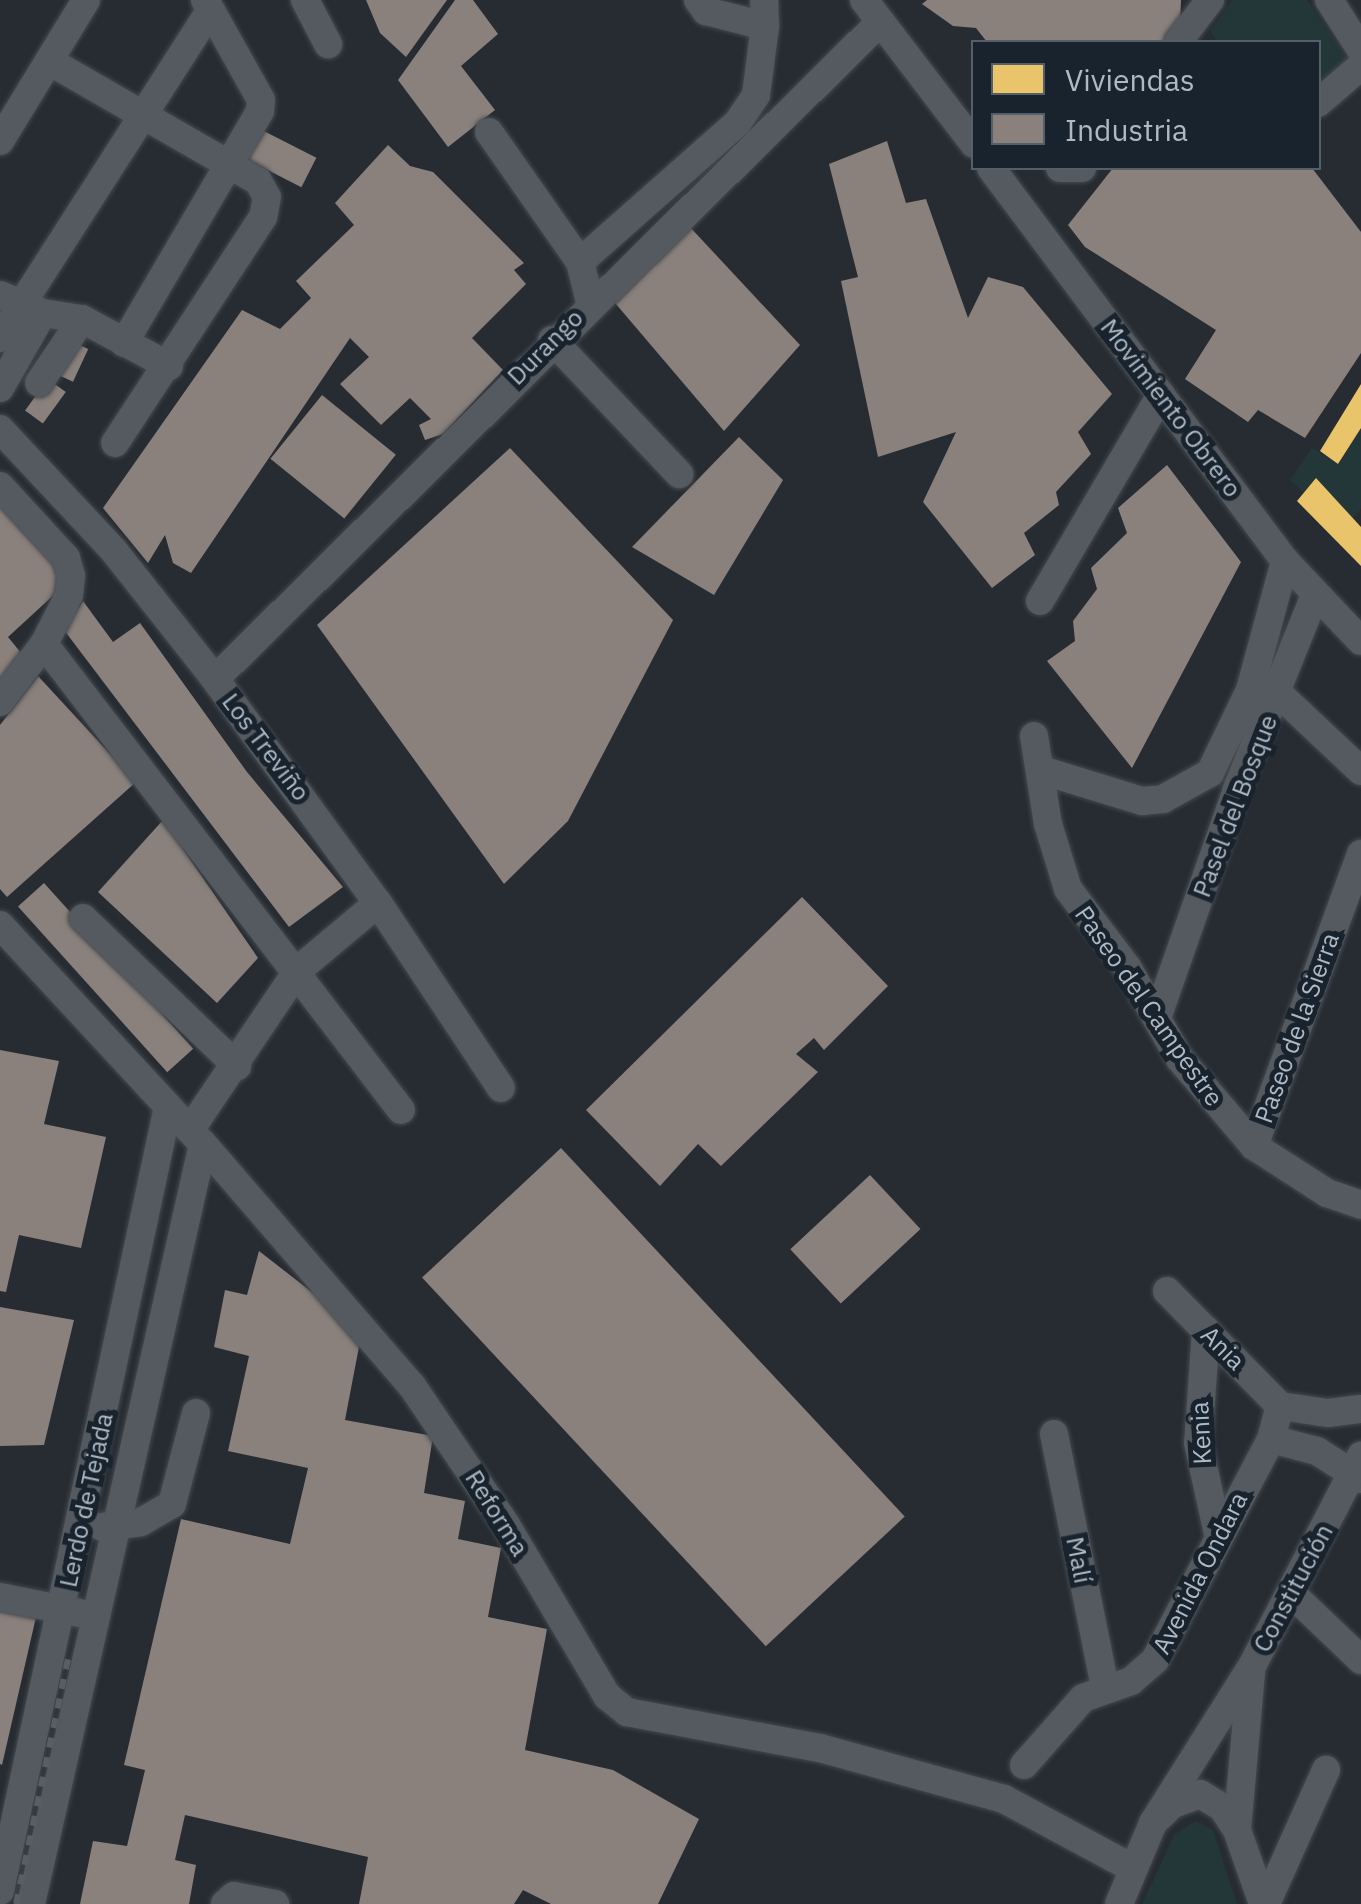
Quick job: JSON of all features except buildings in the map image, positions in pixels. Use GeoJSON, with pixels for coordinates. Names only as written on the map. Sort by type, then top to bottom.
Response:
{"type":"FeatureCollection","features":[{"type":"Feature","properties":{"kind":"street"},"geometry":{"type":"LineString","coordinates":[[0,141],[86,0]]}},
{"type":"Feature","properties":{"kind":"street"},"geometry":{"type":"LineString","coordinates":[[304,0],[328,44]]}},
{"type":"Feature","properties":{"kind":"street"},"geometry":{"type":"LineString","coordinates":[[580,262],[738,122],[756,95],[765,13],[706,11],[698,0]]}},
{"type":"Feature","properties":{"kind":"street"},"geometry":{"type":"LineString","coordinates":[[1180,40],[1210,0]]}},
{"type":"Feature","properties":{"kind":"street"},"geometry":{"type":"LineString","coordinates":[[1329,0],[1361,50]]}},
{"type":"Feature","properties":{"kind":"street"},"geometry":{"type":"LineString","coordinates":[[0,338],[143,118],[207,5]]}},
{"type":"Feature","properties":{"kind":"street"},"geometry":{"type":"LineString","coordinates":[[124,343],[231,166],[261,103],[207,5]]}},
{"type":"Feature","properties":{"kind":"street"},"geometry":{"type":"LineString","coordinates":[[872,11],[971,140]]}},
{"type":"Feature","properties":{"kind":"street","name":"Durango"},"geometry":{"type":"LineString","coordinates":[[215,679],[590,302],[872,11]]}},
{"type":"Feature","properties":{"kind":"street"},"geometry":{"type":"LineString","coordinates":[[49,61],[258,181],[266,206],[169,366],[115,443]]}},
{"type":"Feature","properties":{"kind":"street"},"geometry":{"type":"LineString","coordinates":[[1321,100],[1361,66]]}},
{"type":"Feature","properties":{"kind":"street"},"geometry":{"type":"LineString","coordinates":[[488,132],[580,262],[590,302]]}},
{"type":"Feature","properties":{"kind":"street","name":"Movimiento Obrero"},"geometry":{"type":"LineString","coordinates":[[992,170],[1285,561],[1361,641]]}},
{"type":"Feature","properties":{"kind":"street"},"geometry":{"type":"LineString","coordinates":[[21,305],[82,319],[169,366]]}},
{"type":"Feature","properties":{"kind":"street"},"geometry":{"type":"LineString","coordinates":[[0,388],[21,305]]}},
{"type":"Feature","properties":{"kind":"street"},"geometry":{"type":"LineString","coordinates":[[39,383],[82,319]]}},
{"type":"Feature","properties":{"kind":"street"},"geometry":{"type":"LineString","coordinates":[[552,340],[678,474]]}},
{"type":"Feature","properties":{"kind":"street"},"geometry":{"type":"LineString","coordinates":[[1040,601],[1161,395]]}},
{"type":"Feature","properties":{"kind":"street","name":"Los Treviño"},"geometry":{"type":"LineString","coordinates":[[0,429],[114,551],[215,679],[378,902],[501,1088]]}},
{"type":"Feature","properties":{"kind":"street"},"geometry":{"type":"LineString","coordinates":[[0,486],[66,558],[68,596],[44,644],[0,702]]}},
{"type":"Feature","properties":{"kind":"street"},"geometry":{"type":"LineString","coordinates":[[1041,770],[1142,801],[1163,799],[1210,773],[1250,690],[1285,561]]}},
{"type":"Feature","properties":{"kind":"street","name":"Pasel del Bosque"},"geometry":{"type":"LineString","coordinates":[[1157,1018],[1238,789],[1315,595]]}},
{"type":"Feature","properties":{"kind":"street"},"geometry":{"type":"LineString","coordinates":[[44,644],[298,970],[401,1110]]}},
{"type":"Feature","properties":{"kind":"street"},"geometry":{"type":"LineString","coordinates":[[1250,690],[1278,693],[1361,772]]}},
{"type":"Feature","properties":{"kind":"street","name":"Paseo del Campestre"},"geometry":{"type":"LineString","coordinates":[[1034,736],[1068,889],[1157,1018],[1180,1060],[1254,1146],[1327,1193],[1361,1205]]}},
{"type":"Feature","properties":{"kind":"street"},"geometry":{"type":"LineString","coordinates":[[1210,773],[1238,789]]}},
{"type":"Feature","properties":{"kind":"street","name":"Paseo de la Sierra"},"geometry":{"type":"LineString","coordinates":[[1254,1146],[1361,854]]}},
{"type":"Feature","properties":{"kind":"street"},"geometry":{"type":"LineString","coordinates":[[197,1137],[298,970],[378,902]]}},
{"type":"Feature","properties":{"kind":"street"},"geometry":{"type":"LineString","coordinates":[[83,918],[237,1066]]}},
{"type":"Feature","properties":{"kind":"street","name":"Reforma"},"geometry":{"type":"LineString","coordinates":[[0,925],[197,1137],[412,1386],[506,1525],[590,1672],[627,1712],[820,1748],[986,1793],[1132,1868]]}},
{"type":"Feature","properties":{"kind":"street","name":"Lerdo de Tejada"},"geometry":{"type":"LineString","coordinates":[[0,1892],[168,1107]]}},
{"type":"Feature","properties":{"kind":"street","name":"Lerdo de Tejada"},"geometry":{"type":"LineString","coordinates":[[31,1904],[150,1371],[197,1137]]}},
{"type":"Feature","properties":{"kind":"street","name":"Ania"},"geometry":{"type":"LineString","coordinates":[[1166,1291],[1280,1406]]}},
{"type":"Feature","properties":{"kind":"street","name":"Kenia"},"geometry":{"type":"LineString","coordinates":[[1206,1330],[1198,1443],[1218,1534]]}},
{"type":"Feature","properties":{"kind":"street"},"geometry":{"type":"LineString","coordinates":[[114,1364],[150,1371]]}},
{"type":"Feature","properties":{"kind":"street"},"geometry":{"type":"LineString","coordinates":[[1280,1406],[1328,1413],[1361,1409]]}},
{"type":"Feature","properties":{"kind":"street","name":"Avenida Ondara"},"geometry":{"type":"LineString","coordinates":[[1024,1765],[1068,1711],[1105,1686],[1130,1681],[1155,1660],[1271,1439],[1280,1406]]}},
{"type":"Feature","properties":{"kind":"street"},"geometry":{"type":"LineString","coordinates":[[81,1523],[115,1530],[172,1504],[196,1413]]}},
{"type":"Feature","properties":{"kind":"street"},"geometry":{"type":"LineString","coordinates":[[1318,1451],[1328,1413]]}},
{"type":"Feature","properties":{"kind":"street","name":"Malí"},"geometry":{"type":"LineString","coordinates":[[1054,1434],[1105,1686]]}},
{"type":"Feature","properties":{"kind":"street"},"geometry":{"type":"LineString","coordinates":[[1271,1439],[1318,1451],[1358,1470]]}},
{"type":"Feature","properties":{"kind":"street","name":"Constitución"},"geometry":{"type":"LineString","coordinates":[[1118,1904],[1153,1823],[1252,1666],[1358,1470]]}},
{"type":"Feature","properties":{"kind":"street"},"geometry":{"type":"LineString","coordinates":[[1292,1593],[1361,1660]]}},
{"type":"Feature","properties":{"kind":"street"},"geometry":{"type":"LineString","coordinates":[[0,1597],[96,1616]]}},
{"type":"Feature","properties":{"kind":"street"},"geometry":{"type":"LineString","coordinates":[[1237,1830],[1252,1666]]}},
{"type":"Feature","properties":{"kind":"street"},"geometry":{"type":"LineString","coordinates":[[1264,1904],[1326,1770]]}},
{"type":"Feature","properties":{"kind":"street"},"geometry":{"type":"LineString","coordinates":[[1153,1823],[1173,1804],[1200,1794],[1222,1807],[1237,1830],[1264,1904]]}},
{"type":"Feature","properties":{"kind":"street"},"geometry":{"type":"LineString","coordinates":[[225,1904],[234,1896],[275,1904]]}},
{"type":"Feature","properties":{"kind":"shaded area"},"geometry":{"type":"Polygon","coordinates":[[[1232,0],[1307,0],[1348,60],[1321,86],[1321,40],[1217,40],[1210,31],[1232,0]]]}},
{"type":"Feature","properties":{"kind":"shaded area"},"geometry":{"type":"Polygon","coordinates":[[[1361,428],[1361,509],[1353,518],[1316,478],[1304,493],[1290,480],[1312,448],[1339,464],[1361,428]]]}},
{"type":"Feature","properties":{"kind":"shaded area"},"geometry":{"type":"Polygon","coordinates":[[[1195,1821],[1213,1830],[1237,1904],[1142,1904],[1174,1835],[1195,1821]]]}},
{"type":"Feature","properties":{"kind":"railway"},"geometry":{"type":"LineString","coordinates":[[16,1904],[68,1659]]}}]}
